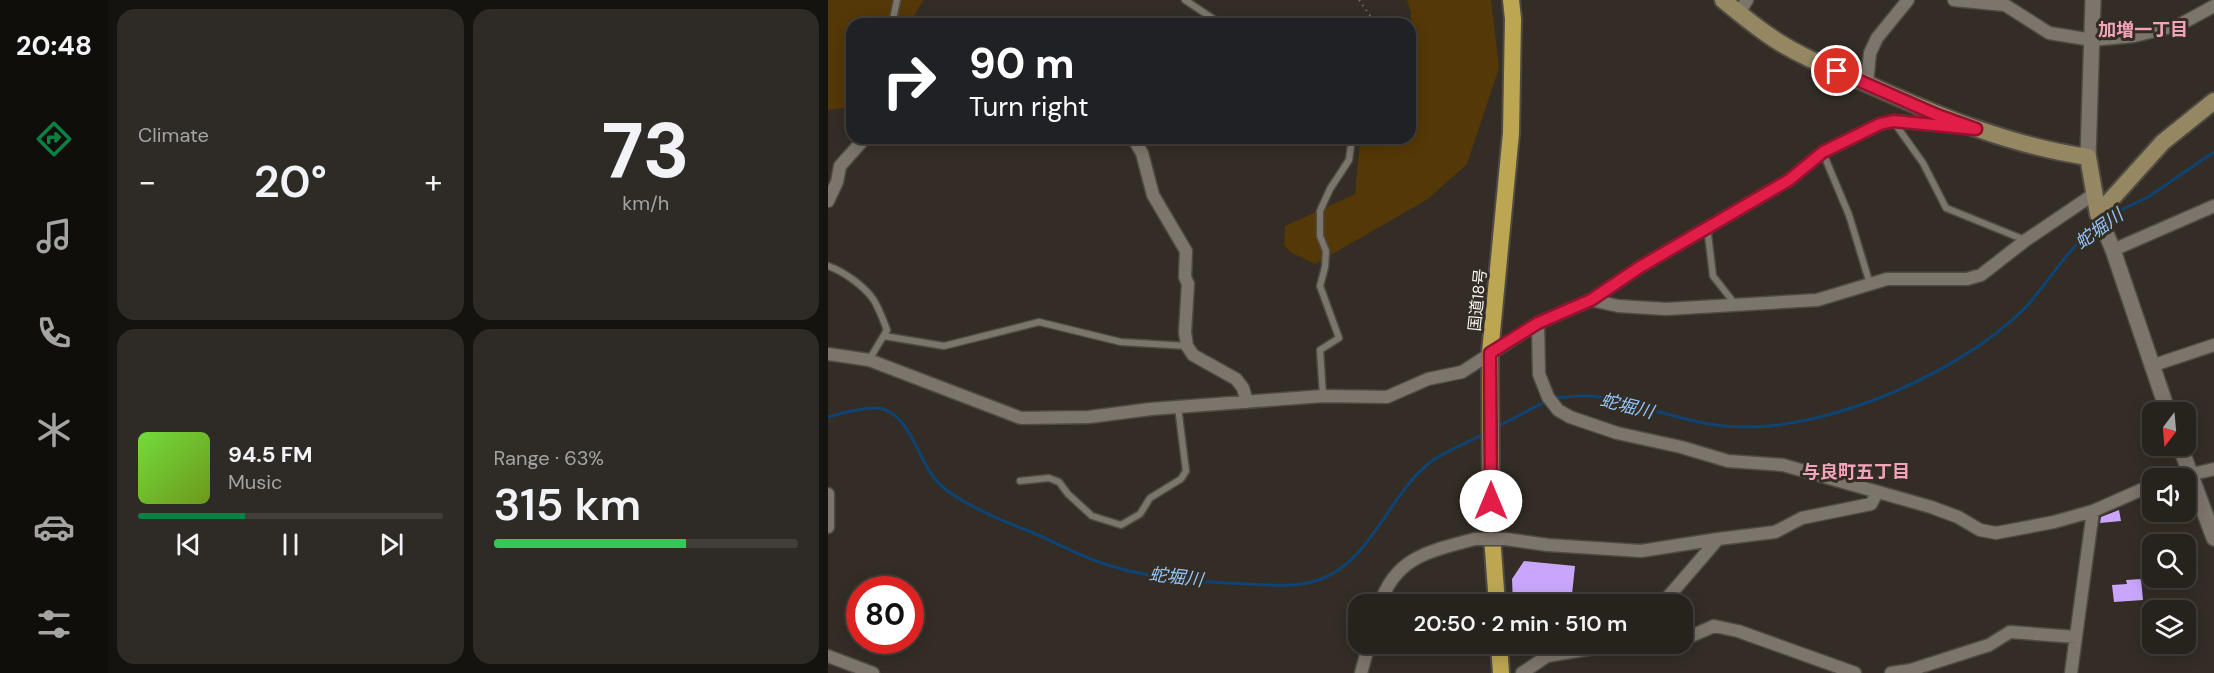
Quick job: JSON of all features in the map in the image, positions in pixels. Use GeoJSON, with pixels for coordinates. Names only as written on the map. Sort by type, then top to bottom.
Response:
{"type":"FeatureCollection","features":[{"type":"Feature","properties":{"kind":"highway","name":"国道18号"},"geometry":{"type":"LineString","coordinates":[[1496,594],[1491,522],[1490,353],[1511,134],[1513,19],[1511,0]]}},
{"type":"Feature","properties":{"kind":"highway"},"geometry":{"type":"LineString","coordinates":[[1500,654],[1501,673]]}},
{"type":"Feature","properties":{"kind":"main road"},"geometry":{"type":"LineString","coordinates":[[1724,0],[1743,7],[1774,40],[1822,65],[1937,115],[1976,129],[2088,158],[2098,214]]}},
{"type":"Feature","properties":{"kind":"main road"},"geometry":{"type":"LineString","coordinates":[[2098,214],[2163,142],[2214,101]]}},
{"type":"Feature","properties":{"kind":"street"},"geometry":{"type":"LineString","coordinates":[[1867,83],[1870,53],[1876,38],[1908,0]]}},
{"type":"Feature","properties":{"kind":"street"},"geometry":{"type":"LineString","coordinates":[[1954,0],[2005,5],[2049,33],[2092,40],[2134,36],[2179,25],[2214,6]]}},
{"type":"Feature","properties":{"kind":"street"},"geometry":{"type":"LineString","coordinates":[[2088,158],[2093,0]]}},
{"type":"Feature","properties":{"kind":"street"},"geometry":{"type":"LineString","coordinates":[[828,354],[869,360],[1021,418],[1089,417],[1178,407],[1323,396],[1387,397],[1428,379],[1462,372],[1538,323],[1591,300],[1707,226],[1789,180],[1823,152],[1880,124],[1893,121],[1976,129]]}},
{"type":"Feature","properties":{"kind":"street"},"geometry":{"type":"LineString","coordinates":[[828,201],[837,182],[840,166],[860,144]]}},
{"type":"Feature","properties":{"kind":"street"},"geometry":{"type":"LineString","coordinates":[[1137,144],[1142,153],[1153,195],[1186,251],[1185,277],[1188,284],[1186,346],[1193,355],[1236,379],[1243,388],[1247,402]]}},
{"type":"Feature","properties":{"kind":"street"},"geometry":{"type":"LineString","coordinates":[[1591,300],[1618,306],[1666,309],[1817,300],[1887,279],[1967,279],[1982,275],[2026,240],[2094,194]]}},
{"type":"Feature","properties":{"kind":"street"},"geometry":{"type":"LineString","coordinates":[[2113,250],[2214,206]]}},
{"type":"Feature","properties":{"kind":"street"},"geometry":{"type":"LineString","coordinates":[[2098,214],[2113,250],[2164,402]]}},
{"type":"Feature","properties":{"kind":"street"},"geometry":{"type":"LineString","coordinates":[[1538,323],[1539,374],[1548,397],[1558,410],[1570,417],[1617,433],[1681,447],[1728,461],[1783,465],[1931,507],[1958,517],[1980,530],[1996,533],[2027,529],[2093,511],[2142,490]]}},
{"type":"Feature","properties":{"kind":"street"},"geometry":{"type":"LineString","coordinates":[[2151,366],[2214,345]]}},
{"type":"Feature","properties":{"kind":"street"},"geometry":{"type":"LineString","coordinates":[[2196,472],[2214,469]]}},
{"type":"Feature","properties":{"kind":"street"},"geometry":{"type":"LineString","coordinates":[[2196,487],[2214,538]]}},
{"type":"Feature","properties":{"kind":"street"},"geometry":{"type":"LineString","coordinates":[[1385,594],[1396,573],[1423,553],[1474,539],[1505,539],[1548,545],[1641,551],[1775,531],[1802,518],[1870,504],[1877,493]]}},
{"type":"Feature","properties":{"kind":"street"},"geometry":{"type":"LineString","coordinates":[[828,494],[828,527]]}},
{"type":"Feature","properties":{"kind":"street"},"geometry":{"type":"LineString","coordinates":[[2071,673],[2093,511]]}},
{"type":"Feature","properties":{"kind":"street"},"geometry":{"type":"LineString","coordinates":[[1671,594],[1718,539]]}},
{"type":"Feature","properties":{"kind":"street"},"geometry":{"type":"LineString","coordinates":[[1693,635],[1714,626],[1738,631],[1855,673]]}},
{"type":"Feature","properties":{"kind":"street"},"geometry":{"type":"LineString","coordinates":[[1891,673],[1911,670],[1989,645],[2010,632],[2076,637]]}},
{"type":"Feature","properties":{"kind":"street"},"geometry":{"type":"LineString","coordinates":[[1361,673],[1366,654]]}},
{"type":"Feature","properties":{"kind":"street"},"geometry":{"type":"LineString","coordinates":[[1522,673],[1547,656],[1559,654]]}},
{"type":"Feature","properties":{"kind":"street"},"geometry":{"type":"LineString","coordinates":[[828,656],[873,673]]}},
{"type":"Feature","properties":{"kind":"lane"},"geometry":{"type":"LineString","coordinates":[[893,18],[897,0]]}},
{"type":"Feature","properties":{"kind":"lane"},"geometry":{"type":"LineString","coordinates":[[1185,0],[1212,18]]}},
{"type":"Feature","properties":{"kind":"lane"},"geometry":{"type":"LineString","coordinates":[[1893,121],[1923,163],[1946,208],[2026,240]]}},
{"type":"Feature","properties":{"kind":"lane"},"geometry":{"type":"LineString","coordinates":[[1323,396],[1320,350],[1339,338],[1320,286],[1326,251],[1320,236],[1320,211],[1330,189],[1349,160],[1351,144]]}},
{"type":"Feature","properties":{"kind":"lane"},"geometry":{"type":"LineString","coordinates":[[1823,152],[1849,215],[1870,285]]}},
{"type":"Feature","properties":{"kind":"lane"},"geometry":{"type":"LineString","coordinates":[[1707,226],[1713,276],[1736,304]]}},
{"type":"Feature","properties":{"kind":"lane"},"geometry":{"type":"LineString","coordinates":[[828,266],[853,280],[873,299],[887,330],[869,360]]}},
{"type":"Feature","properties":{"kind":"lane"},"geometry":{"type":"LineString","coordinates":[[884,336],[944,346],[1039,322],[1121,342],[1186,346]]}},
{"type":"Feature","properties":{"kind":"lane"},"geometry":{"type":"LineString","coordinates":[[1020,481],[1049,478],[1059,482],[1092,516],[1120,525],[1140,514],[1150,498],[1180,479],[1186,471],[1178,407]]}},
{"type":"Feature","properties":{"kind":"path"},"geometry":{"type":"LineString","coordinates":[[1359,0],[1372,18]]}},
{"type":"Feature","properties":{"kind":"shaded area"},"geometry":{"type":"Polygon","coordinates":[[[828,0],[923,0],[913,18],[846,18],[846,108],[828,110],[828,0]]]}},
{"type":"Feature","properties":{"kind":"shaded area"},"geometry":{"type":"Polygon","coordinates":[[[1407,0],[1491,0],[1499,68],[1467,164],[1428,199],[1315,264],[1290,252],[1284,245],[1285,226],[1355,194],[1360,144],[1416,144],[1416,18],[1411,18],[1407,0]]]}},
{"type":"Feature","properties":{"kind":"building"},"geometry":{"type":"Polygon","coordinates":[[[2119,510],[2121,521],[2100,523],[2101,517],[2119,510]]]}},
{"type":"Feature","properties":{"kind":"building"},"geometry":{"type":"Polygon","coordinates":[[[1524,561],[1575,566],[1572,594],[1513,594],[1512,579],[1524,561]]]}},
{"type":"Feature","properties":{"kind":"building"},"geometry":{"type":"Polygon","coordinates":[[[2141,579],[2143,600],[2114,602],[2112,585],[2127,584],[2126,580],[2141,579]]]}},
{"type":"Feature","properties":{"kind":"waterway","name":"蛇堀川"},"geometry":{"type":"LineString","coordinates":[[2105,222],[2125,208],[2148,197],[2214,152]]}},
{"type":"Feature","properties":{"kind":"waterway","name":"蛇堀川"},"geometry":{"type":"LineString","coordinates":[[1554,398],[1594,396],[1705,423],[1741,427],[1777,425],[1815,418],[1854,407],[1931,374],[1998,332],[2025,308],[2067,255],[2097,227]]}},
{"type":"Feature","properties":{"kind":"waterway","name":"蛇堀川"},"geometry":{"type":"LineString","coordinates":[[1495,428],[1548,400]]}},
{"type":"Feature","properties":{"kind":"waterway","name":"蛇堀川"},"geometry":{"type":"LineString","coordinates":[[828,417],[873,408],[886,410],[904,425],[929,470],[945,489],[984,512],[1096,561],[1152,576],[1276,585],[1313,582],[1338,570],[1366,543],[1414,477],[1428,464],[1447,452],[1484,434]]}},
{"type":"Feature","properties":{"kind":"district","name":"加増一丁目"},"geometry":{"type":"Point","coordinates":[2143,30]}},
{"type":"Feature","properties":{"kind":"district","name":"与良町五丁目"},"geometry":{"type":"Point","coordinates":[1856,472]}},
{"type":"Feature","properties":{"kind":"route"},"geometry":{"type":"LineString","coordinates":[[1491,501],[1490,353],[1538,323],[1591,300],[1713,222],[1789,180],[1823,152],[1880,124],[1893,121],[1976,129],[1937,115],[1837,71]]}}]}
